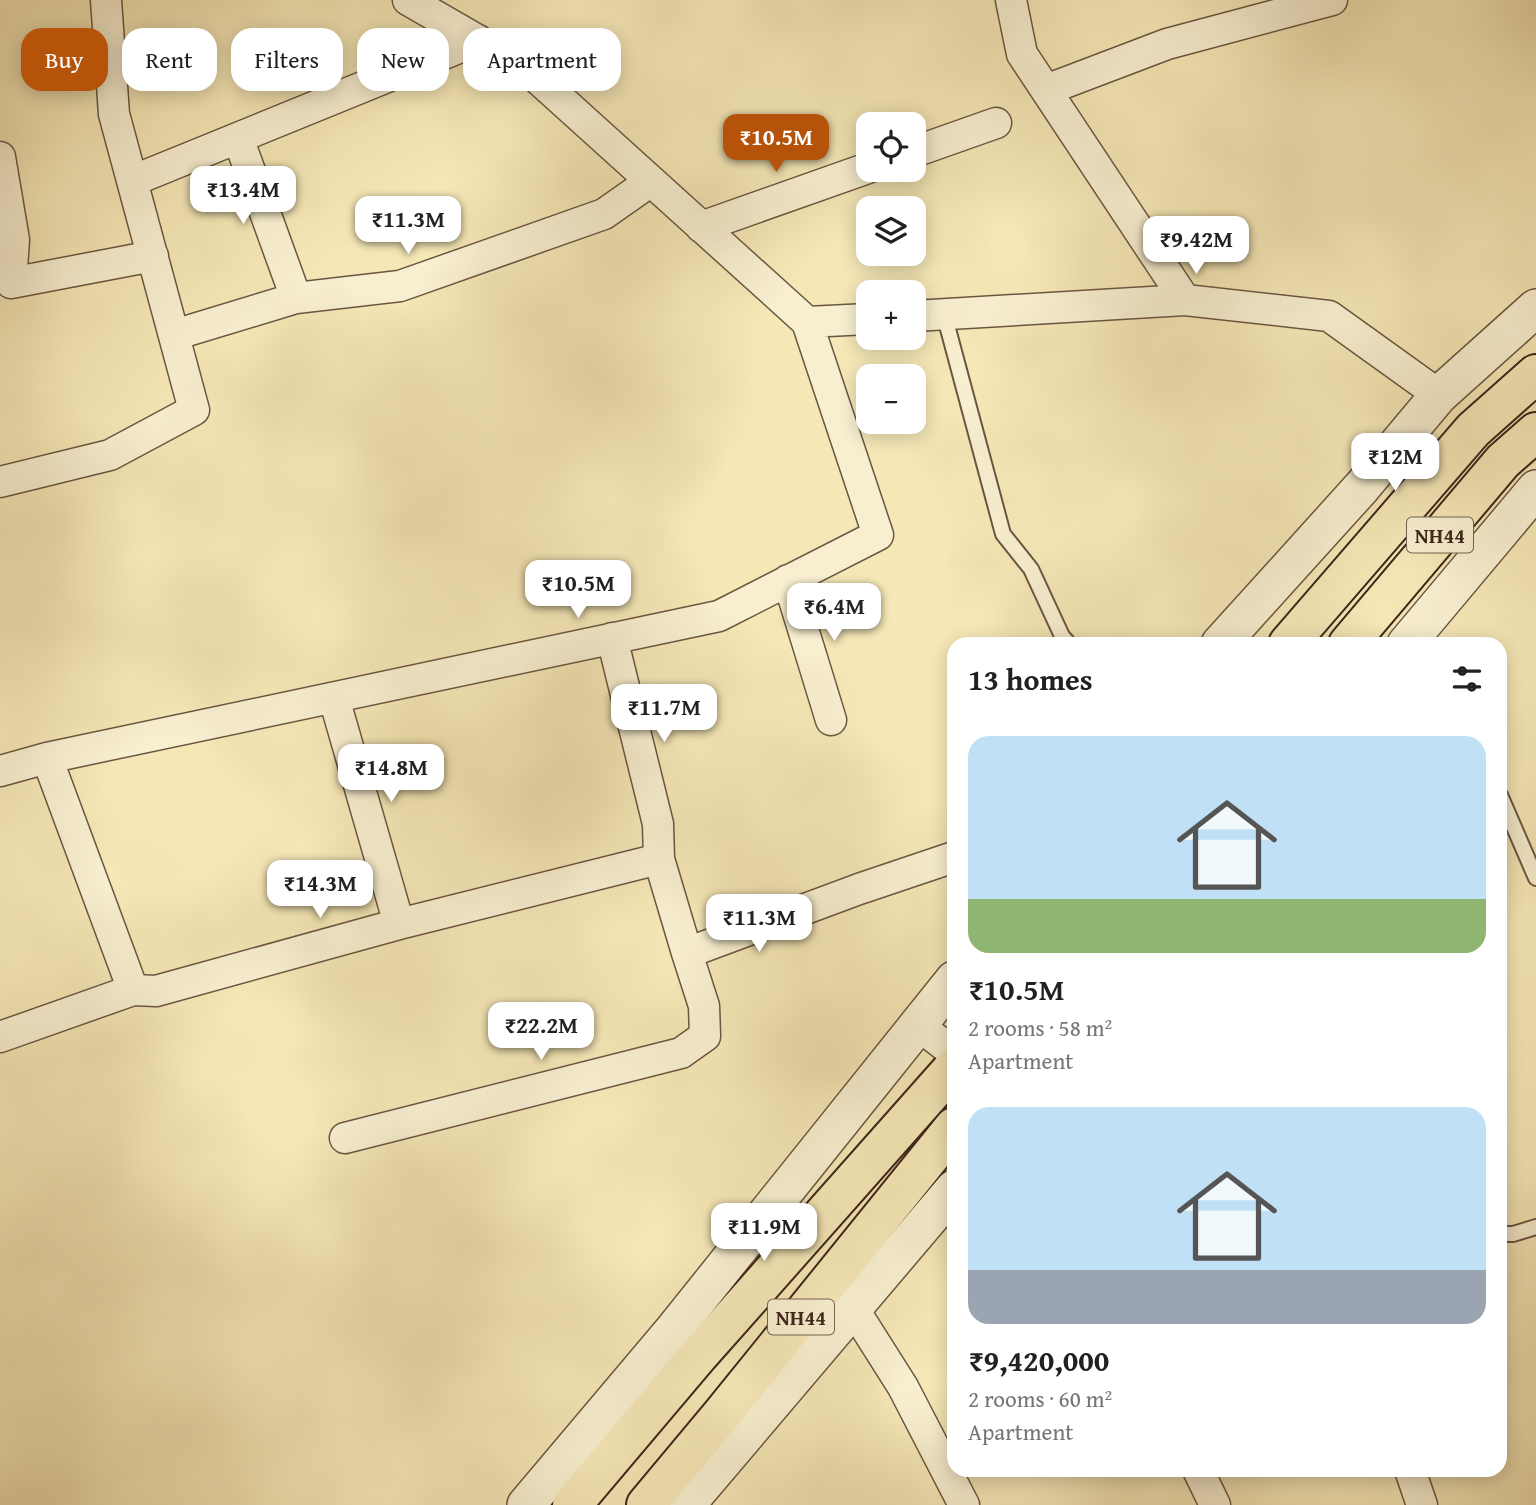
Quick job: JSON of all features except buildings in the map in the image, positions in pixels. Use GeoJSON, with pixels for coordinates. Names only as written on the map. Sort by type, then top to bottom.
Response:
{"type":"FeatureCollection","features":[{"type":"Feature","properties":{"kind":"highway","name":"NH44"},"geometry":{"type":"LineString","coordinates":[[1294,637],[1473,430],[1536,374]]}},
{"type":"Feature","properties":{"kind":"highway","name":"NH44"},"geometry":{"type":"LineString","coordinates":[[1354,637],[1503,461],[1536,432]]}},
{"type":"Feature","properties":{"kind":"highway","name":"NH44"},"geometry":{"type":"LineString","coordinates":[[572,1505],[698,1356],[947,1071]]}},
{"type":"Feature","properties":{"kind":"highway","name":"NH44"},"geometry":{"type":"LineString","coordinates":[[646,1505],[947,1136]]}},
{"type":"Feature","properties":{"kind":"street"},"geometry":{"type":"LineString","coordinates":[[0,482],[110,455],[194,410],[114,114],[106,0]]}},
{"type":"Feature","properties":{"kind":"street"},"geometry":{"type":"LineString","coordinates":[[408,0],[444,8],[465,28]]}},
{"type":"Feature","properties":{"kind":"street"},"geometry":{"type":"LineString","coordinates":[[1011,0],[1022,54],[1185,300]]}},
{"type":"Feature","properties":{"kind":"street"},"geometry":{"type":"LineString","coordinates":[[1046,90],[1167,44],[1332,0]]}},
{"type":"Feature","properties":{"kind":"street"},"geometry":{"type":"LineString","coordinates":[[132,181],[463,46]]}},
{"type":"Feature","properties":{"kind":"street"},"geometry":{"type":"LineString","coordinates":[[0,771],[47,758],[719,616],[878,535],[807,322],[551,91]]}},
{"type":"Feature","properties":{"kind":"street"},"geometry":{"type":"LineString","coordinates":[[926,148],[996,123]]}},
{"type":"Feature","properties":{"kind":"street"},"geometry":{"type":"LineString","coordinates":[[238,138],[296,298]]}},
{"type":"Feature","properties":{"kind":"street"},"geometry":{"type":"LineString","coordinates":[[0,157],[14,240],[11,283],[153,256]]}},
{"type":"Feature","properties":{"kind":"street"},"geometry":{"type":"LineString","coordinates":[[701,227],[856,172]]}},
{"type":"Feature","properties":{"kind":"street"},"geometry":{"type":"LineString","coordinates":[[174,335],[296,298],[400,286],[604,214],[651,181]]}},
{"type":"Feature","properties":{"kind":"street"},"geometry":{"type":"LineString","coordinates":[[926,315],[1185,300],[1329,316],[1439,395]]}},
{"type":"Feature","properties":{"kind":"street"},"geometry":{"type":"LineString","coordinates":[[1226,637],[1362,487],[1439,395],[1536,308]]}},
{"type":"Feature","properties":{"kind":"street"},"geometry":{"type":"LineString","coordinates":[[807,322],[856,320]]}},
{"type":"Feature","properties":{"kind":"street"},"geometry":{"type":"LineString","coordinates":[[1412,637],[1536,489]]}},
{"type":"Feature","properties":{"kind":"street"},"geometry":{"type":"LineString","coordinates":[[788,580],[831,720]]}},
{"type":"Feature","properties":{"kind":"street"},"geometry":{"type":"LineString","coordinates":[[345,1138],[681,1053],[705,1036],[704,1006],[659,859],[658,824],[612,638]]}},
{"type":"Feature","properties":{"kind":"street"},"geometry":{"type":"LineString","coordinates":[[334,698],[399,924]]}},
{"type":"Feature","properties":{"kind":"street"},"geometry":{"type":"LineString","coordinates":[[47,758],[133,990]]}},
{"type":"Feature","properties":{"kind":"street"},"geometry":{"type":"LineString","coordinates":[[0,1037],[133,990],[156,991],[399,924],[659,859]]}},
{"type":"Feature","properties":{"kind":"street"},"geometry":{"type":"LineString","coordinates":[[687,953],[947,859]]}},
{"type":"Feature","properties":{"kind":"street"},"geometry":{"type":"LineString","coordinates":[[526,1505],[672,1332],[947,989]]}},
{"type":"Feature","properties":{"kind":"street"},"geometry":{"type":"LineString","coordinates":[[918,1025],[947,1066]]}},
{"type":"Feature","properties":{"kind":"street"},"geometry":{"type":"LineString","coordinates":[[689,1503],[947,1197]]}},
{"type":"Feature","properties":{"kind":"street"},"geometry":{"type":"LineString","coordinates":[[853,1308],[904,1387],[947,1472]]}},
{"type":"Feature","properties":{"kind":"street"},"geometry":{"type":"LineString","coordinates":[[950,1477],[964,1505]]}},
{"type":"Feature","properties":{"kind":"street"},"geometry":{"type":"LineString","coordinates":[[1201,1477],[1215,1505]]}},
{"type":"Feature","properties":{"kind":"street"},"geometry":{"type":"LineString","coordinates":[[1412,1477],[1422,1505]]}},
{"type":"Feature","properties":{"kind":"lane"},"geometry":{"type":"LineString","coordinates":[[944,314],[1003,534],[1031,569],[1063,637]]}},
{"type":"Feature","properties":{"kind":"lane"},"geometry":{"type":"LineString","coordinates":[[1507,811],[1536,878]]}},
{"type":"Feature","properties":{"kind":"lane"},"geometry":{"type":"LineString","coordinates":[[1507,1234],[1536,1227]]}}]}
